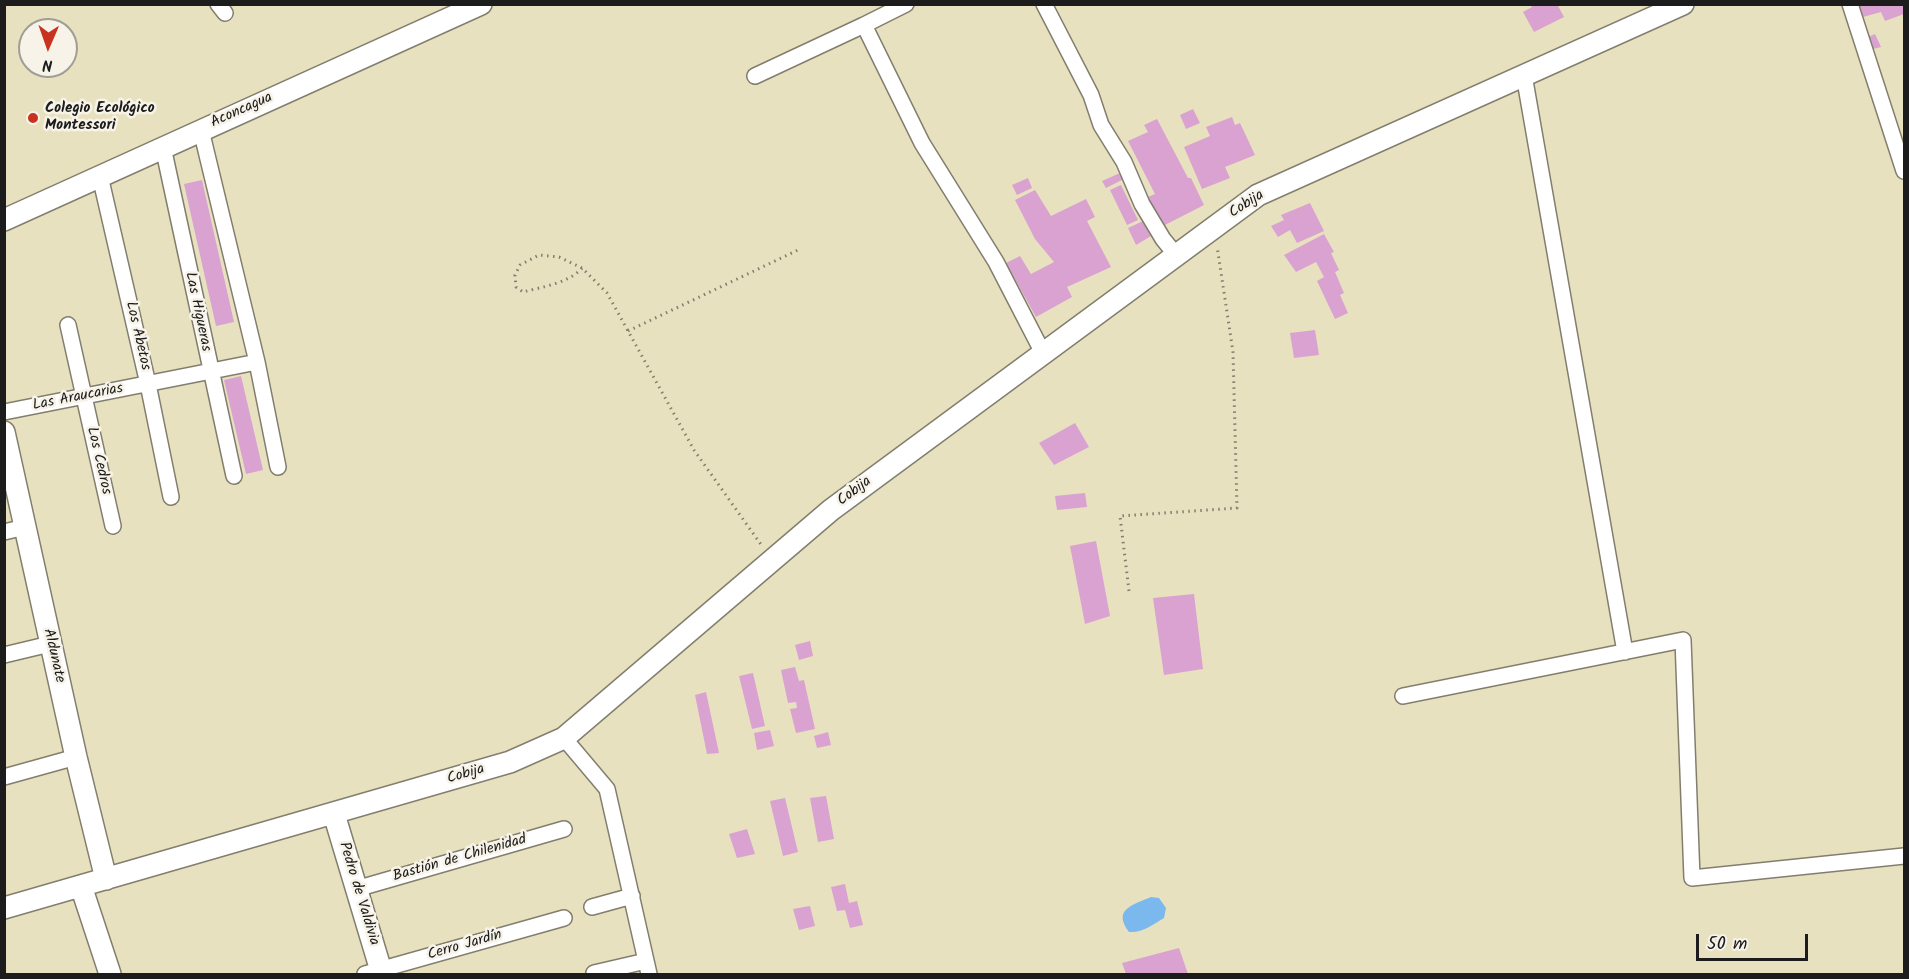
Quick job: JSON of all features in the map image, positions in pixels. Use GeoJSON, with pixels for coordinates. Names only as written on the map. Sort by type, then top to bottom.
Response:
{"type":"FeatureCollection","features":[{"type":"Feature","properties":{"kind":"street","name":"Aconcagua"},"geometry":{"type":"LineString","coordinates":[[4,220],[481,4]]}},
{"type":"Feature","properties":{"kind":"street"},"geometry":{"type":"LineString","coordinates":[[755,76],[906,4]]}},
{"type":"Feature","properties":{"kind":"street"},"geometry":{"type":"LineString","coordinates":[[1044,4],[1090,95],[1101,125],[1124,162],[1142,204],[1163,239],[1176,255]]}},
{"type":"Feature","properties":{"kind":"street","name":"Cobija"},"geometry":{"type":"LineString","coordinates":[[4,908],[510,762],[564,738],[831,510],[1258,195],[1683,4]]}},
{"type":"Feature","properties":{"kind":"street"},"geometry":{"type":"LineString","coordinates":[[1850,4],[1905,171]]}},
{"type":"Feature","properties":{"kind":"street"},"geometry":{"type":"LineString","coordinates":[[864,25],[922,143],[996,262],[1043,353]]}},
{"type":"Feature","properties":{"kind":"street"},"geometry":{"type":"LineString","coordinates":[[1524,75],[1625,652]]}},
{"type":"Feature","properties":{"kind":"street"},"geometry":{"type":"LineString","coordinates":[[201,130],[257,363],[278,467]]}},
{"type":"Feature","properties":{"kind":"street","name":"Las Higueras"},"geometry":{"type":"LineString","coordinates":[[163,147],[234,476]]}},
{"type":"Feature","properties":{"kind":"street","name":"Los Abetos"},"geometry":{"type":"LineString","coordinates":[[100,176],[148,384],[171,496]]}},
{"type":"Feature","properties":{"kind":"street","name":"Los Cedros"},"geometry":{"type":"LineString","coordinates":[[68,325],[112,526]]}},
{"type":"Feature","properties":{"kind":"street","name":"Las Araucarias"},"geometry":{"type":"LineString","coordinates":[[4,412],[257,363]]}},
{"type":"Feature","properties":{"kind":"street","name":"Aldunate"},"geometry":{"type":"LineString","coordinates":[[4,432],[15,530],[50,644],[106,879]]}},
{"type":"Feature","properties":{"kind":"street"},"geometry":{"type":"LineString","coordinates":[[1403,696],[1683,640],[1692,878],[1905,856]]}},
{"type":"Feature","properties":{"kind":"street"},"geometry":{"type":"LineString","coordinates":[[4,655],[50,644]]}},
{"type":"Feature","properties":{"kind":"street"},"geometry":{"type":"LineString","coordinates":[[564,738],[607,789],[647,968],[594,973]]}},
{"type":"Feature","properties":{"kind":"street"},"geometry":{"type":"LineString","coordinates":[[4,777],[76,757]]}},
{"type":"Feature","properties":{"kind":"street","name":"Pedro de Valdivia"},"geometry":{"type":"LineString","coordinates":[[333,814],[356,889],[376,973]]}},
{"type":"Feature","properties":{"kind":"street","name":"Bastión de Chilenidad"},"geometry":{"type":"LineString","coordinates":[[356,889],[564,829]]}},
{"type":"Feature","properties":{"kind":"street"},"geometry":{"type":"LineString","coordinates":[[81,886],[110,975]]}},
{"type":"Feature","properties":{"kind":"street"},"geometry":{"type":"LineString","coordinates":[[592,907],[632,896]]}},
{"type":"Feature","properties":{"kind":"street","name":"Cerro Jardín"},"geometry":{"type":"LineString","coordinates":[[376,973],[564,918]]}},
{"type":"Feature","properties":{"kind":"path"},"geometry":{"type":"LineString","coordinates":[[1129,591],[1120,516],[1237,508],[1233,352],[1214,227]]}},
{"type":"Feature","properties":{"kind":"path"},"geometry":{"type":"LineString","coordinates":[[628,332],[798,250]]}},
{"type":"Feature","properties":{"kind":"path"},"geometry":{"type":"LineString","coordinates":[[582,268],[575,277],[535,289],[523,292],[516,287],[514,275],[520,265],[539,255],[559,257],[582,268],[607,293],[694,450],[772,560]]}},
{"type":"Feature","properties":{"kind":"water"},"geometry":{"type":"Polygon","coordinates":[[[1151,897],[1159,898],[1166,908],[1164,918],[1143,930],[1129,932],[1124,924],[1124,913],[1132,906],[1151,897]]]}},
{"type":"Feature","properties":{"kind":"building"},"geometry":{"type":"Polygon","coordinates":[[[1530,4],[1557,4],[1564,17],[1534,32],[1523,12],[1532,7],[1530,4]]]}},
{"type":"Feature","properties":{"kind":"building"},"geometry":{"type":"Polygon","coordinates":[[[1858,4],[1904,4],[1904,14],[1885,21],[1881,12],[1863,17],[1858,4]]]}},
{"type":"Feature","properties":{"kind":"building"},"geometry":{"type":"Polygon","coordinates":[[[1875,34],[1881,47],[1873,49],[1868,37],[1875,34]]]}},
{"type":"Feature","properties":{"kind":"building"},"geometry":{"type":"Polygon","coordinates":[[[1193,109],[1200,123],[1186,129],[1180,115],[1193,109]]]}},
{"type":"Feature","properties":{"kind":"building"},"geometry":{"type":"Polygon","coordinates":[[[1232,117],[1235,125],[1240,123],[1255,155],[1225,167],[1230,178],[1202,189],[1184,147],[1210,136],[1206,127],[1232,117]]]}},
{"type":"Feature","properties":{"kind":"building"},"geometry":{"type":"Polygon","coordinates":[[[1157,119],[1204,205],[1163,226],[1148,197],[1155,194],[1128,141],[1148,132],[1144,125],[1157,119]]]}},
{"type":"Feature","properties":{"kind":"building"},"geometry":{"type":"Polygon","coordinates":[[[1120,173],[1124,179],[1106,188],[1102,181],[1120,173]]]}},
{"type":"Feature","properties":{"kind":"building"},"geometry":{"type":"Polygon","coordinates":[[[1028,178],[1032,188],[1017,195],[1012,185],[1028,178]]]}},
{"type":"Feature","properties":{"kind":"building"},"geometry":{"type":"Polygon","coordinates":[[[202,180],[234,322],[216,326],[184,184],[202,180]]]}},
{"type":"Feature","properties":{"kind":"building"},"geometry":{"type":"Polygon","coordinates":[[[1121,185],[1138,220],[1127,225],[1110,190],[1121,185]]]}},
{"type":"Feature","properties":{"kind":"building"},"geometry":{"type":"Polygon","coordinates":[[[1035,190],[1051,216],[1086,199],[1095,217],[1087,221],[1111,267],[1067,287],[1072,297],[1036,317],[1006,263],[1020,256],[1031,274],[1054,262],[1035,239],[1015,200],[1035,190]]]}},
{"type":"Feature","properties":{"kind":"building"},"geometry":{"type":"Polygon","coordinates":[[[1310,203],[1324,231],[1297,243],[1290,230],[1278,237],[1271,226],[1284,220],[1281,215],[1310,203]]]}},
{"type":"Feature","properties":{"kind":"building"},"geometry":{"type":"Polygon","coordinates":[[[1143,221],[1151,236],[1136,245],[1128,228],[1143,221]]]}},
{"type":"Feature","properties":{"kind":"building"},"geometry":{"type":"Polygon","coordinates":[[[1324,234],[1334,252],[1331,253],[1339,270],[1335,272],[1344,293],[1340,295],[1348,313],[1335,319],[1317,281],[1324,277],[1316,262],[1296,272],[1284,255],[1324,234]]]}},
{"type":"Feature","properties":{"kind":"building"},"geometry":{"type":"Polygon","coordinates":[[[1315,330],[1319,355],[1294,358],[1290,333],[1315,330]]]}},
{"type":"Feature","properties":{"kind":"building"},"geometry":{"type":"Polygon","coordinates":[[[241,376],[263,470],[246,474],[224,380],[241,376]]]}},
{"type":"Feature","properties":{"kind":"building"},"geometry":{"type":"Polygon","coordinates":[[[1075,423],[1089,447],[1054,465],[1039,443],[1075,423]]]}},
{"type":"Feature","properties":{"kind":"building"},"geometry":{"type":"Polygon","coordinates":[[[1085,493],[1087,507],[1057,510],[1055,496],[1085,493]]]}},
{"type":"Feature","properties":{"kind":"building"},"geometry":{"type":"Polygon","coordinates":[[[1096,541],[1110,616],[1085,624],[1070,546],[1096,541]]]}},
{"type":"Feature","properties":{"kind":"building"},"geometry":{"type":"Polygon","coordinates":[[[1194,594],[1203,669],[1164,675],[1153,598],[1194,594]]]}},
{"type":"Feature","properties":{"kind":"building"},"geometry":{"type":"Polygon","coordinates":[[[810,641],[813,656],[799,660],[795,645],[810,641]]]}},
{"type":"Feature","properties":{"kind":"building"},"geometry":{"type":"Polygon","coordinates":[[[795,667],[799,681],[804,680],[815,729],[796,733],[790,709],[797,708],[796,702],[788,703],[781,670],[795,667]]]}},
{"type":"Feature","properties":{"kind":"building"},"geometry":{"type":"Polygon","coordinates":[[[753,673],[765,726],[752,729],[739,676],[753,673]]]}},
{"type":"Feature","properties":{"kind":"building"},"geometry":{"type":"Polygon","coordinates":[[[706,692],[719,753],[707,754],[695,695],[706,692]]]}},
{"type":"Feature","properties":{"kind":"building"},"geometry":{"type":"Polygon","coordinates":[[[770,730],[774,746],[757,750],[754,733],[770,730]]]}},
{"type":"Feature","properties":{"kind":"building"},"geometry":{"type":"Polygon","coordinates":[[[828,732],[831,745],[817,748],[814,736],[828,732]]]}},
{"type":"Feature","properties":{"kind":"building"},"geometry":{"type":"Polygon","coordinates":[[[826,796],[834,839],[818,842],[810,798],[826,796]]]}},
{"type":"Feature","properties":{"kind":"building"},"geometry":{"type":"Polygon","coordinates":[[[785,798],[798,852],[783,856],[770,801],[785,798]]]}},
{"type":"Feature","properties":{"kind":"building"},"geometry":{"type":"Polygon","coordinates":[[[747,829],[755,854],[737,858],[729,834],[747,829]]]}},
{"type":"Feature","properties":{"kind":"building"},"geometry":{"type":"Polygon","coordinates":[[[845,884],[849,903],[857,901],[863,925],[850,928],[845,910],[837,911],[831,887],[845,884]]]}},
{"type":"Feature","properties":{"kind":"building"},"geometry":{"type":"Polygon","coordinates":[[[810,906],[815,926],[799,930],[793,909],[810,906]]]}},
{"type":"Feature","properties":{"kind":"building"},"geometry":{"type":"Polygon","coordinates":[[[1179,948],[1188,974],[1126,974],[1122,963],[1179,948]]]}},
{"type":"Feature","properties":{"kind":"place","name":"Colegio Ecológico Montessori"},"geometry":{"type":"Point","coordinates":[33,118]}}]}
